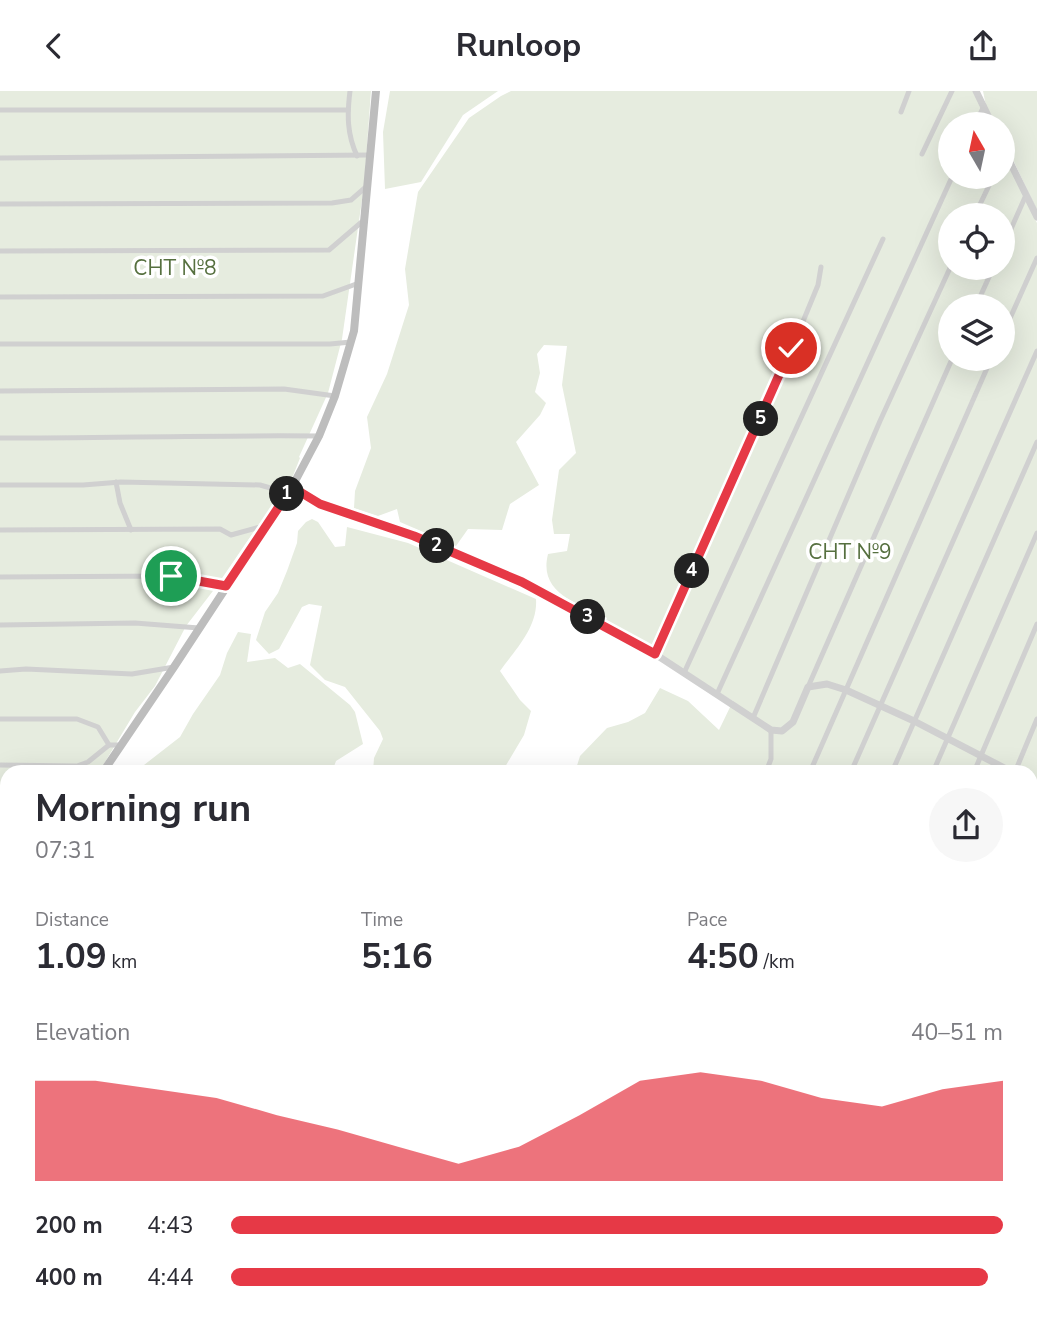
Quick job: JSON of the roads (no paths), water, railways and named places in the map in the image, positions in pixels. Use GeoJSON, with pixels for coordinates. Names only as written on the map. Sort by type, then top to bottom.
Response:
{"type":"FeatureCollection","features":[{"type":"Feature","properties":{"kind":"main road"},"geometry":{"type":"LineString","coordinates":[[107,765],[290,490],[319,436],[335,396],[351,342],[359,283],[376,91]]}},
{"type":"Feature","properties":{"kind":"street"},"geometry":{"type":"LineString","coordinates":[[350,91],[348,137],[357,156]]}},
{"type":"Feature","properties":{"kind":"street"},"geometry":{"type":"LineString","coordinates":[[901,111],[909,91]]}},
{"type":"Feature","properties":{"kind":"street"},"geometry":{"type":"LineString","coordinates":[[922,154],[952,91]]}},
{"type":"Feature","properties":{"kind":"street"},"geometry":{"type":"LineString","coordinates":[[976,91],[987,112]]}},
{"type":"Feature","properties":{"kind":"street"},"geometry":{"type":"LineString","coordinates":[[981,112],[984,106]]}},
{"type":"Feature","properties":{"kind":"street"},"geometry":{"type":"LineString","coordinates":[[0,110],[348,110]]}},
{"type":"Feature","properties":{"kind":"street"},"geometry":{"type":"LineString","coordinates":[[0,158],[370,155]]}},
{"type":"Feature","properties":{"kind":"street"},"geometry":{"type":"LineString","coordinates":[[1015,174],[1037,217]]}},
{"type":"Feature","properties":{"kind":"street"},"geometry":{"type":"LineString","coordinates":[[0,204],[332,203],[351,200],[368,186]]}},
{"type":"Feature","properties":{"kind":"street"},"geometry":{"type":"LineString","coordinates":[[717,694],[947,189]]}},
{"type":"Feature","properties":{"kind":"street"},"geometry":{"type":"LineString","coordinates":[[1015,220],[1026,195]]}},
{"type":"Feature","properties":{"kind":"street"},"geometry":{"type":"LineString","coordinates":[[0,251],[328,250],[365,219]]}},
{"type":"Feature","properties":{"kind":"street"},"geometry":{"type":"LineString","coordinates":[[684,673],[883,239]]}},
{"type":"Feature","properties":{"kind":"street"},"geometry":{"type":"LineString","coordinates":[[1015,307],[1037,258]]}},
{"type":"Feature","properties":{"kind":"street"},"geometry":{"type":"LineString","coordinates":[[655,654],[783,370],[818,285],[821,267]]}},
{"type":"Feature","properties":{"kind":"street"},"geometry":{"type":"LineString","coordinates":[[753,718],[880,421],[945,280]]}},
{"type":"Feature","properties":{"kind":"street"},"geometry":{"type":"LineString","coordinates":[[0,297],[323,296],[359,283]]}},
{"type":"Feature","properties":{"kind":"street"},"geometry":{"type":"LineString","coordinates":[[0,344],[351,342]]}},
{"type":"Feature","properties":{"kind":"street"},"geometry":{"type":"LineString","coordinates":[[854,765],[1037,351]]}},
{"type":"Feature","properties":{"kind":"street"},"geometry":{"type":"LineString","coordinates":[[0,485],[83,485],[116,482],[260,485],[290,490],[320,504],[414,536],[522,582],[655,654],[771,730],[782,731],[793,722],[947,371]]}},
{"type":"Feature","properties":{"kind":"street"},"geometry":{"type":"LineString","coordinates":[[813,765],[986,371]]}},
{"type":"Feature","properties":{"kind":"street"},"geometry":{"type":"LineString","coordinates":[[0,391],[284,389],[335,396]]}},
{"type":"Feature","properties":{"kind":"street"},"geometry":{"type":"LineString","coordinates":[[0,437],[319,436]]}},
{"type":"Feature","properties":{"kind":"street"},"geometry":{"type":"LineString","coordinates":[[895,765],[1037,442]]}},
{"type":"Feature","properties":{"kind":"street"},"geometry":{"type":"LineString","coordinates":[[116,482],[120,503],[131,530]]}},
{"type":"Feature","properties":{"kind":"street"},"geometry":{"type":"LineString","coordinates":[[0,530],[220,529],[231,535],[260,527],[266,528]]}},
{"type":"Feature","properties":{"kind":"street"},"geometry":{"type":"LineString","coordinates":[[936,765],[1037,533]]}},
{"type":"Feature","properties":{"kind":"street"},"geometry":{"type":"LineString","coordinates":[[0,577],[171,576],[226,586]]}},
{"type":"Feature","properties":{"kind":"street"},"geometry":{"type":"LineString","coordinates":[[0,625],[135,623],[199,628]]}},
{"type":"Feature","properties":{"kind":"street"},"geometry":{"type":"LineString","coordinates":[[977,765],[1037,624]]}},
{"type":"Feature","properties":{"kind":"street"},"geometry":{"type":"LineString","coordinates":[[0,671],[26,669],[132,674],[174,667]]}},
{"type":"Feature","properties":{"kind":"street"},"geometry":{"type":"LineString","coordinates":[[808,687],[827,684],[846,690],[914,721],[998,765]]}},
{"type":"Feature","properties":{"kind":"street"},"geometry":{"type":"LineString","coordinates":[[0,719],[77,719],[98,727],[109,745]]}},
{"type":"Feature","properties":{"kind":"street"},"geometry":{"type":"LineString","coordinates":[[1016,765],[1037,719]]}},
{"type":"Feature","properties":{"kind":"street"},"geometry":{"type":"LineString","coordinates":[[769,765],[771,730]]}},
{"type":"Feature","properties":{"kind":"street"},"geometry":{"type":"LineString","coordinates":[[83,765],[109,745],[120,745]]}},
{"type":"Feature","properties":{"kind":"park label","name":"СНТ №8"},"geometry":{"type":"Point","coordinates":[175,268]}},
{"type":"Feature","properties":{"kind":"park label","name":"СНТ №9"},"geometry":{"type":"Point","coordinates":[850,552]}}]}
